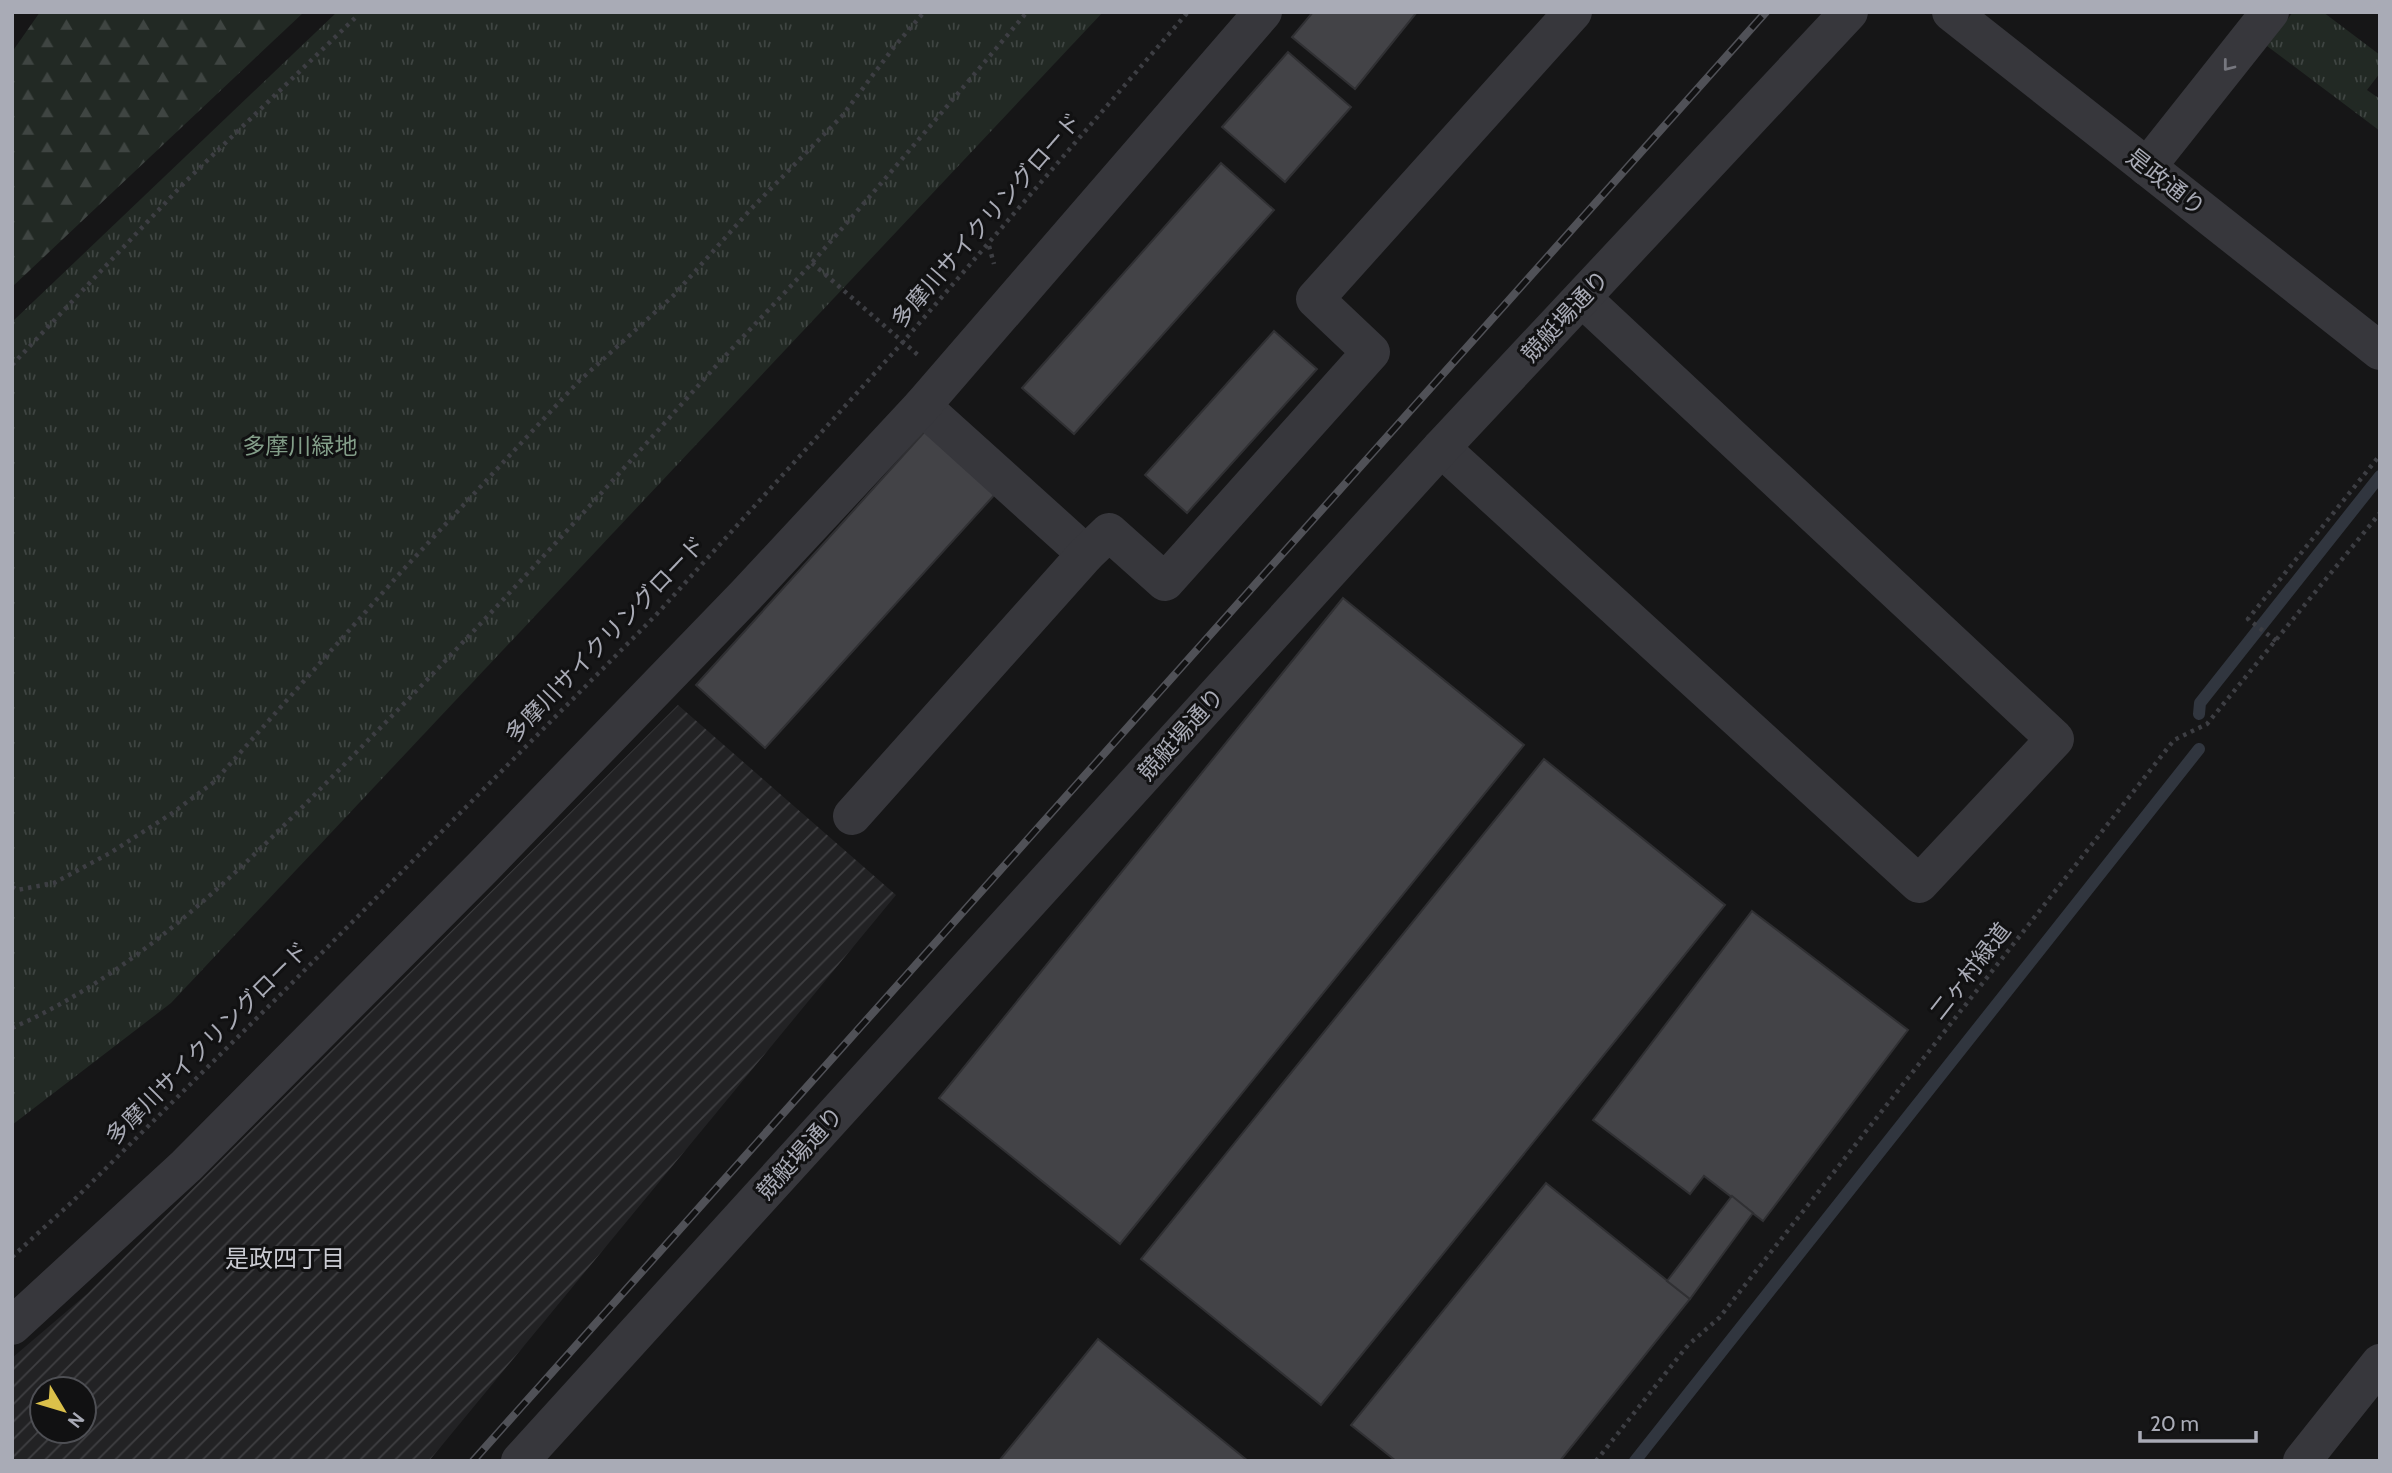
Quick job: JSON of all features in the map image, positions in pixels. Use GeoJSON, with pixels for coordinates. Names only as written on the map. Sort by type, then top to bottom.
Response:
{"type":"FeatureCollection","features":[{"type":"Feature","properties":{"kind":"street"},"geometry":{"type":"LineString","coordinates":[[12,1326],[186,1166],[746,595],[922,406],[1263,12]]}},
{"type":"Feature","properties":{"kind":"street"},"geometry":{"type":"LineString","coordinates":[[852,816],[1086,554],[1109,532],[1165,582],[1174,572],[1371,352],[1315,299],[1573,12]]}},
{"type":"Feature","properties":{"kind":"street","name":"競艇場通り"},"geometry":{"type":"LineString","coordinates":[[520,1461],[1441,448],[1849,12]]}},
{"type":"Feature","properties":{"kind":"street","name":"是政通り"},"geometry":{"type":"LineString","coordinates":[[1951,12],[2380,351]]}},
{"type":"Feature","properties":{"kind":"street"},"geometry":{"type":"LineString","coordinates":[[2147,167],[2270,12]]}},
{"type":"Feature","properties":{"kind":"street"},"geometry":{"type":"LineString","coordinates":[[1441,448],[1919,884],[1937,865],[2055,739],[1582,298]]}},
{"type":"Feature","properties":{"kind":"street"},"geometry":{"type":"LineString","coordinates":[[922,406],[1086,554]]}},
{"type":"Feature","properties":{"kind":"street"},"geometry":{"type":"LineString","coordinates":[[2302,1461],[2380,1363]]}},
{"type":"Feature","properties":{"kind":"path"},"geometry":{"type":"LineString","coordinates":[[12,365],[186,181],[356,17],[357,12]]}},
{"type":"Feature","properties":{"kind":"path"},"geometry":{"type":"LineString","coordinates":[[12,887],[17,890],[54,883],[110,853],[171,814],[214,782],[402,571],[578,382],[673,296],[750,210],[842,116],[924,12]]}},
{"type":"Feature","properties":{"kind":"path"},"geometry":{"type":"LineString","coordinates":[[12,1028],[109,975],[227,881],[265,845],[522,582],[811,263],[1027,12]]}},
{"type":"Feature","properties":{"kind":"path","name":"多摩川サイクリングロード"},"geometry":{"type":"LineString","coordinates":[[12,1257],[73,1201],[278,998],[656,615],[903,342],[1188,12]]}},
{"type":"Feature","properties":{"kind":"path"},"geometry":{"type":"LineString","coordinates":[[811,263],[903,342]]}},
{"type":"Feature","properties":{"kind":"path"},"geometry":{"type":"LineString","coordinates":[[2276,641],[2248,619],[2380,455]]}},
{"type":"Feature","properties":{"kind":"path","name":"二ヶ村緑道"},"geometry":{"type":"LineString","coordinates":[[1596,1461],[1688,1345],[1718,1318],[2174,740],[2207,724],[2380,513]]}},
{"type":"Feature","properties":{"kind":"shaded area"},"geometry":{"type":"Polygon","coordinates":[[[678,705],[896,895],[429,1461],[12,1461],[12,1358],[87,1294],[678,705]]]}},
{"type":"Feature","properties":{"kind":"green space"},"geometry":{"type":"Polygon","coordinates":[[[40,12],[304,12],[12,287],[12,52],[40,12]]]}},
{"type":"Feature","properties":{"kind":"green space","name":"多摩川緑地"},"geometry":{"type":"Polygon","coordinates":[[[337,12],[1103,12],[171,1003],[12,1125],[12,322],[337,12]]]}},
{"type":"Feature","properties":{"kind":"green space"},"geometry":{"type":"Polygon","coordinates":[[[2293,12],[2323,12],[2380,55],[2380,73],[2367,90],[2380,99],[2380,131],[2267,46],[2293,12]]]}},
{"type":"Feature","properties":{"kind":"building"},"geometry":{"type":"Polygon","coordinates":[[[1313,12],[1417,12],[1355,89],[1292,37],[1313,12]]]}},
{"type":"Feature","properties":{"kind":"building"},"geometry":{"type":"Polygon","coordinates":[[[1288,52],[1351,107],[1285,182],[1222,127],[1288,52]]]}},
{"type":"Feature","properties":{"kind":"building"},"geometry":{"type":"Polygon","coordinates":[[[1221,163],[1274,210],[1074,434],[1022,388],[1221,163]]]}},
{"type":"Feature","properties":{"kind":"building"},"geometry":{"type":"Polygon","coordinates":[[[1274,331],[1317,369],[1187,513],[1145,475],[1274,331]]]}},
{"type":"Feature","properties":{"kind":"building"},"geometry":{"type":"Polygon","coordinates":[[[927,429],[997,492],[765,748],[696,685],[927,429]]]}},
{"type":"Feature","properties":{"kind":"building"},"geometry":{"type":"Polygon","coordinates":[[[1343,598],[1524,745],[1120,1244],[939,1098],[1343,598]]]}},
{"type":"Feature","properties":{"kind":"building"},"geometry":{"type":"Polygon","coordinates":[[[1544,759],[1725,905],[1321,1405],[1141,1259],[1544,759]]]}},
{"type":"Feature","properties":{"kind":"building"},"geometry":{"type":"Polygon","coordinates":[[[1752,911],[1908,1030],[1763,1221],[1704,1176],[1690,1194],[1593,1120],[1752,911]]]}},
{"type":"Feature","properties":{"kind":"building"},"geometry":{"type":"Polygon","coordinates":[[[1546,1183],[1690,1299],[1560,1461],[1396,1461],[1351,1425],[1546,1183]]]}},
{"type":"Feature","properties":{"kind":"building"},"geometry":{"type":"Polygon","coordinates":[[[1732,1196],[1753,1213],[1690,1299],[1667,1281],[1732,1196]]]}},
{"type":"Feature","properties":{"kind":"building"},"geometry":{"type":"Polygon","coordinates":[[[1098,1339],[1248,1461],[999,1461],[1098,1339]]]}},
{"type":"Feature","properties":{"kind":"waterway"},"geometry":{"type":"LineString","coordinates":[[2199,714],[2200,703],[2380,476]]}},
{"type":"Feature","properties":{"kind":"waterway"},"geometry":{"type":"LineString","coordinates":[[1635,1461],[2199,749]]}},
{"type":"Feature","properties":{"kind":"railway"},"geometry":{"type":"LineString","coordinates":[[473,1461],[1766,12]]}},
{"type":"Feature","properties":{"kind":"district","name":"是政四丁目"},"geometry":{"type":"Point","coordinates":[285,1258]}}]}
